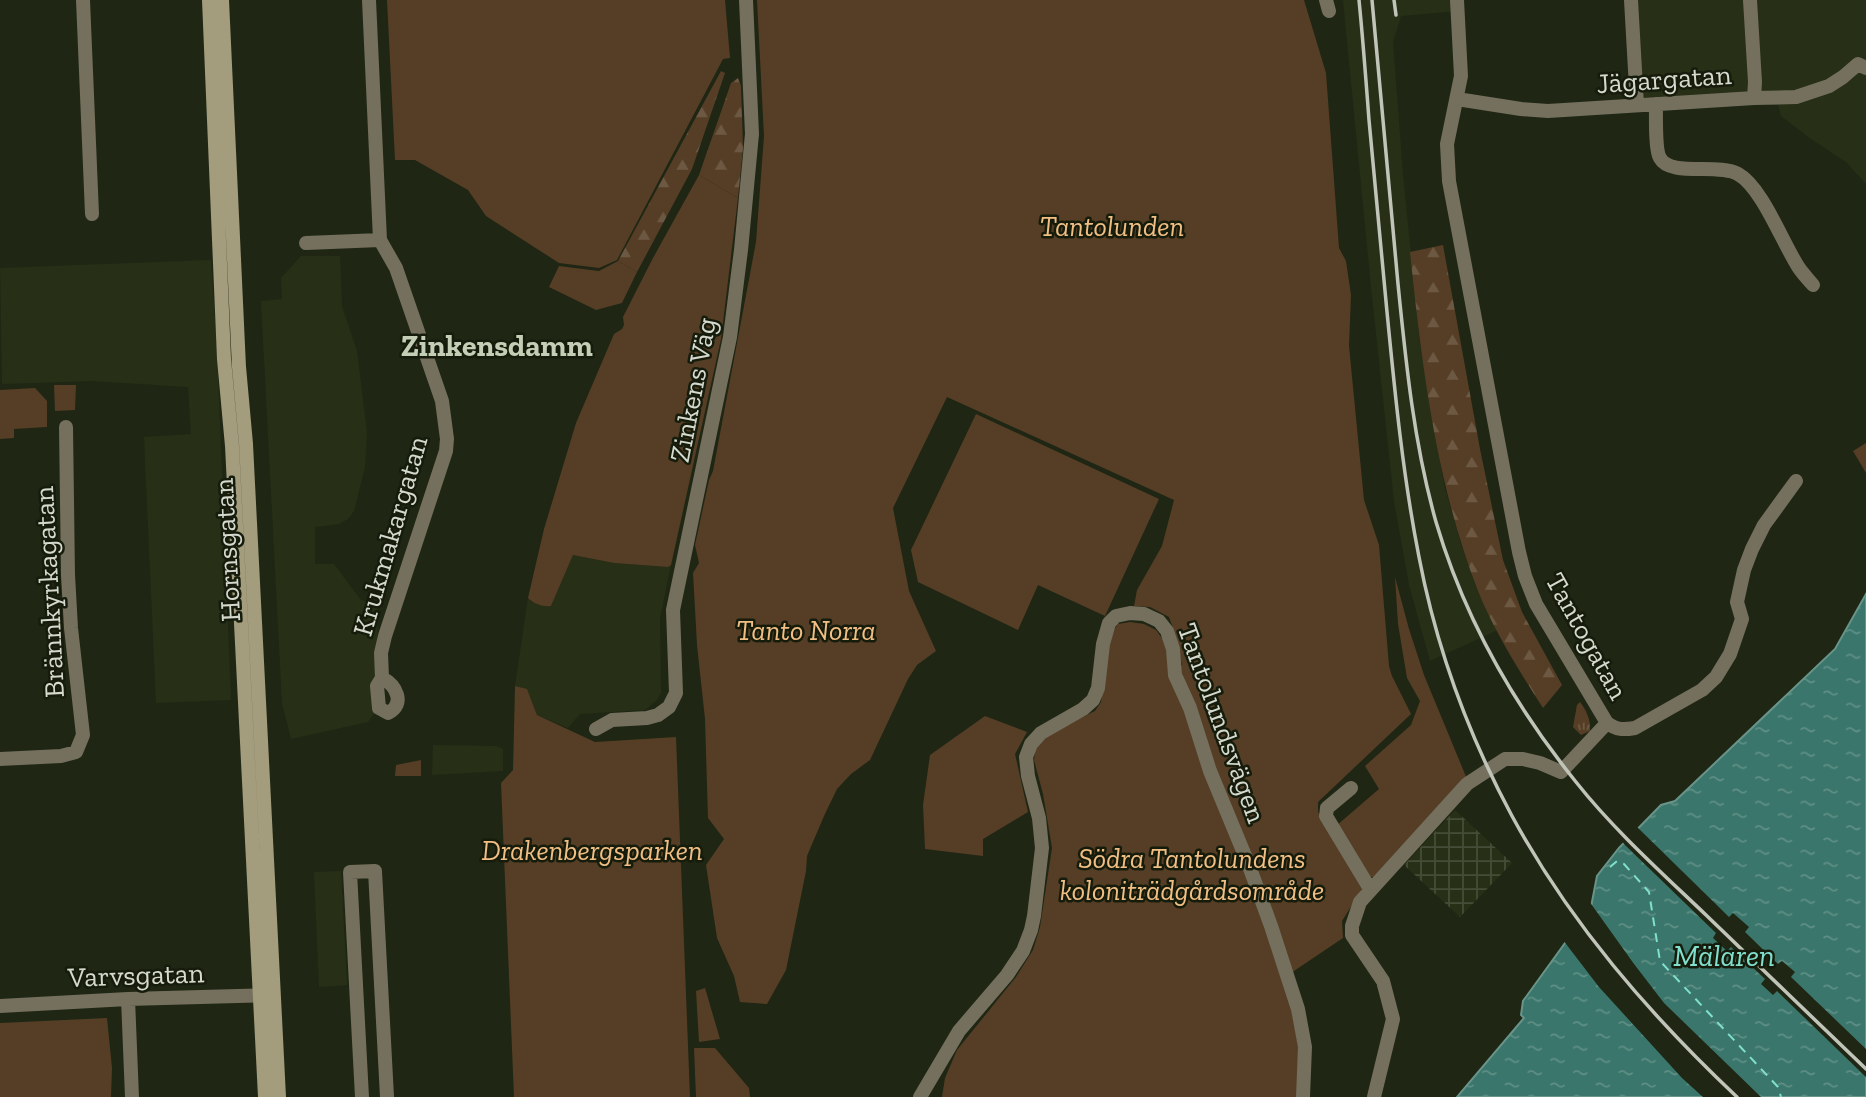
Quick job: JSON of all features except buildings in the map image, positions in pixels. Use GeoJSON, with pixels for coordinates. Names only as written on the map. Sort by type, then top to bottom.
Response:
{"type":"FeatureCollection","features":[{"type":"Feature","properties":{"kind":"main road","name":"Hornsgatan"},"geometry":{"type":"LineString","coordinates":[[209,0],[224,359],[253,739],[266,995],[265,1097]]}},
{"type":"Feature","properties":{"kind":"main road","name":"Hornsgatan"},"geometry":{"type":"LineString","coordinates":[[222,0],[239,367],[246,444],[253,739]]}},
{"type":"Feature","properties":{"kind":"main road","name":"Hornsgatan"},"geometry":{"type":"LineString","coordinates":[[266,995],[279,1097]]}},
{"type":"Feature","properties":{"kind":"street"},"geometry":{"type":"LineString","coordinates":[[83,0],[92,214]]}},
{"type":"Feature","properties":{"kind":"street","name":"Krukmakargatan"},"geometry":{"type":"LineString","coordinates":[[369,0],[380,240],[396,268],[442,401],[447,439],[446,452],[385,636],[381,653],[383,678]]}},
{"type":"Feature","properties":{"kind":"street","name":"Zinkens Väg"},"geometry":{"type":"LineString","coordinates":[[596,729],[612,720],[658,715],[669,707],[676,692],[673,610],[730,337],[742,237],[752,134],[747,0]]}},
{"type":"Feature","properties":{"kind":"street","name":"Tantogatan"},"geometry":{"type":"LineString","coordinates":[[1374,1097],[1393,1019],[1383,981],[1352,935],[1352,926],[1360,902],[1467,784],[1505,759],[1540,763],[1560,772],[1608,723],[1536,604],[1519,552],[1449,181],[1447,144],[1461,76],[1457,0]]}},
{"type":"Feature","properties":{"kind":"street"},"geometry":{"type":"LineString","coordinates":[[1631,0],[1637,105]]}},
{"type":"Feature","properties":{"kind":"street"},"geometry":{"type":"LineString","coordinates":[[1750,0],[1754,98]]}},
{"type":"Feature","properties":{"kind":"street","name":"Jägargatan"},"geometry":{"type":"LineString","coordinates":[[1457,99],[1548,111],[1797,97],[1836,82],[1858,64],[1866,68]]}},
{"type":"Feature","properties":{"kind":"street"},"geometry":{"type":"LineString","coordinates":[[1656,104],[1659,157],[1674,168],[1720,168],[1735,172],[1747,180],[1768,211],[1800,270],[1813,285]]}},
{"type":"Feature","properties":{"kind":"street"},"geometry":{"type":"LineString","coordinates":[[306,243],[380,240]]}},
{"type":"Feature","properties":{"kind":"street","name":"Brännkyrkagatan"},"geometry":{"type":"LineString","coordinates":[[0,759],[61,756],[76,752],[83,735],[69,601],[66,427]]}},
{"type":"Feature","properties":{"kind":"street"},"geometry":{"type":"LineString","coordinates":[[1608,723],[1623,730],[1635,728],[1702,690],[1716,677],[1730,654],[1742,619],[1737,602],[1752,549],[1763,525],[1796,481]]}},
{"type":"Feature","properties":{"kind":"street","name":"Tantolundsvägen"},"geometry":{"type":"LineString","coordinates":[[920,1097],[959,1031],[1007,975],[1023,951],[1031,930],[1042,848],[1039,818],[1028,776],[1026,757],[1031,744],[1041,733],[1083,709],[1093,700],[1098,688],[1103,644],[1109,623],[1116,615],[1130,613],[1144,614],[1160,621],[1167,631],[1173,649],[1175,675],[1190,708],[1210,771],[1257,888],[1298,1009],[1306,1047],[1303,1097]]}},
{"type":"Feature","properties":{"kind":"street"},"geometry":{"type":"LineString","coordinates":[[1351,788],[1327,808],[1326,816],[1370,889]]}},
{"type":"Feature","properties":{"kind":"street"},"geometry":{"type":"LineString","coordinates":[[362,1097],[350,872],[375,871],[387,1097]]}},
{"type":"Feature","properties":{"kind":"street","name":"Varvsgatan"},"geometry":{"type":"LineString","coordinates":[[0,1006],[266,995]]}},
{"type":"Feature","properties":{"kind":"street"},"geometry":{"type":"LineString","coordinates":[[128,999],[132,1097]]}},
{"type":"Feature","properties":{"kind":"shaded area"},"geometry":{"type":"Polygon","coordinates":[[[1343,0],[1458,0],[1459,11],[1401,16],[1393,42],[1419,335],[1430,409],[1445,488],[1461,544],[1479,594],[1498,630],[1430,661],[1409,585],[1394,501],[1343,0]]]}},
{"type":"Feature","properties":{"kind":"shaded area"},"geometry":{"type":"Polygon","coordinates":[[[1630,0],[1866,0],[1866,184],[1846,162],[1781,116],[1776,94],[1637,105],[1630,0]]]}},
{"type":"Feature","properties":{"kind":"shaded area"},"geometry":{"type":"Polygon","coordinates":[[[301,256],[340,256],[342,306],[357,351],[367,433],[365,467],[354,511],[348,519],[339,524],[315,527],[315,564],[334,564],[361,600],[377,605],[379,707],[368,722],[291,739],[282,703],[261,301],[282,299],[281,278],[301,256]]]}},
{"type":"Feature","properties":{"kind":"shaded area"},"geometry":{"type":"Polygon","coordinates":[[[211,260],[231,700],[156,703],[144,437],[191,434],[188,387],[93,381],[2,384],[0,268],[211,260]]]}},
{"type":"Feature","properties":{"kind":"shaded area"},"geometry":{"type":"Polygon","coordinates":[[[573,555],[614,563],[668,567],[671,565],[660,618],[661,693],[656,701],[645,710],[580,714],[568,728],[537,715],[527,690],[515,686],[528,598],[531,602],[551,606],[573,555]]]}},
{"type":"Feature","properties":{"kind":"shaded area"},"geometry":{"type":"Polygon","coordinates":[[[433,745],[496,746],[503,749],[503,771],[432,775],[433,745]]]}},
{"type":"Feature","properties":{"kind":"shaded area"},"geometry":{"type":"Polygon","coordinates":[[[1455,810],[1512,863],[1460,917],[1404,865],[1455,810]]]}},
{"type":"Feature","properties":{"kind":"shaded area"},"geometry":{"type":"Polygon","coordinates":[[[341,871],[347,985],[319,987],[314,872],[341,871]]]}},
{"type":"Feature","properties":{"kind":"green space"},"geometry":{"type":"Polygon","coordinates":[[[387,0],[725,0],[730,58],[723,59],[617,260],[599,268],[559,263],[486,216],[468,190],[415,160],[395,160],[387,0]]]}},
{"type":"Feature","properties":{"kind":"green space"},"geometry":{"type":"Polygon","coordinates":[[[757,0],[1304,0],[1326,73],[1339,248],[1346,261],[1351,295],[1349,346],[1364,500],[1379,545],[1389,666],[1411,714],[1318,802],[1318,812],[1362,889],[1342,921],[1343,938],[1286,979],[1299,1051],[1297,1097],[942,1097],[945,1078],[957,1050],[1016,977],[1033,950],[1040,927],[1052,848],[1034,760],[1040,742],[1054,731],[1095,711],[1101,702],[1110,635],[1118,624],[1144,624],[1156,630],[1164,641],[1172,672],[1182,665],[1169,617],[1150,607],[1134,606],[1137,590],[1162,546],[1174,500],[947,397],[893,508],[909,591],[936,651],[917,665],[870,760],[837,789],[824,816],[807,856],[786,970],[767,1004],[740,1002],[734,976],[717,938],[706,865],[724,839],[708,818],[705,719],[693,573],[699,563],[695,545],[713,471],[756,242],[764,136],[757,0]]]}},
{"type":"Feature","properties":{"kind":"green space"},"geometry":{"type":"Polygon","coordinates":[[[721,71],[725,73],[692,169],[637,272],[618,261],[721,71]]]}},
{"type":"Feature","properties":{"kind":"green space"},"geometry":{"type":"Polygon","coordinates":[[[738,78],[741,86],[743,148],[738,198],[699,175],[731,83],[738,78]]]}},
{"type":"Feature","properties":{"kind":"green space"},"geometry":{"type":"Polygon","coordinates":[[[699,175],[738,198],[721,339],[671,565],[668,567],[614,563],[573,555],[551,606],[539,605],[528,598],[544,529],[576,423],[614,334],[622,329],[623,317],[699,175]]]}},
{"type":"Feature","properties":{"kind":"green space"},"geometry":{"type":"Polygon","coordinates":[[[1443,245],[1503,560],[1522,612],[1562,685],[1543,708],[1484,606],[1451,509],[1441,467],[1426,381],[1410,252],[1443,245]]]}},
{"type":"Feature","properties":{"kind":"green space"},"geometry":{"type":"Polygon","coordinates":[[[618,261],[637,272],[622,303],[596,310],[549,287],[559,266],[599,271],[618,261]]]}},
{"type":"Feature","properties":{"kind":"green space"},"geometry":{"type":"Polygon","coordinates":[[[54,385],[76,385],[75,410],[55,411],[54,385]]]}},
{"type":"Feature","properties":{"kind":"green space"},"geometry":{"type":"Polygon","coordinates":[[[35,388],[47,401],[47,427],[14,429],[14,438],[0,439],[0,390],[35,388]]]}},
{"type":"Feature","properties":{"kind":"green space"},"geometry":{"type":"Polygon","coordinates":[[[976,414],[1159,499],[1105,616],[1038,585],[1018,630],[918,582],[911,550],[976,414]]]}},
{"type":"Feature","properties":{"kind":"green space"},"geometry":{"type":"Polygon","coordinates":[[[1866,443],[1866,473],[1853,451],[1866,443]]]}},
{"type":"Feature","properties":{"kind":"green space"},"geometry":{"type":"Polygon","coordinates":[[[1395,577],[1424,675],[1467,779],[1376,878],[1366,876],[1336,826],[1379,789],[1365,766],[1411,725],[1420,701],[1407,678],[1398,624],[1395,577]]]}},
{"type":"Feature","properties":{"kind":"green space","name":"Drakenbergsparken"},"geometry":{"type":"Polygon","coordinates":[[[515,686],[527,689],[537,715],[595,742],[676,737],[690,1097],[514,1097],[501,783],[513,770],[515,686]]]}},
{"type":"Feature","properties":{"kind":"green space"},"geometry":{"type":"Polygon","coordinates":[[[1580,702],[1588,715],[1590,727],[1590,731],[1581,735],[1573,727],[1580,702]]]}},
{"type":"Feature","properties":{"kind":"green space"},"geometry":{"type":"Polygon","coordinates":[[[985,716],[1027,732],[1015,754],[1028,812],[983,839],[983,856],[925,849],[923,805],[930,755],[985,716]]]}},
{"type":"Feature","properties":{"kind":"green space"},"geometry":{"type":"Polygon","coordinates":[[[421,760],[421,776],[395,776],[396,765],[421,760]]]}},
{"type":"Feature","properties":{"kind":"green space"},"geometry":{"type":"Polygon","coordinates":[[[705,988],[720,1039],[699,1042],[696,991],[705,988]]]}},
{"type":"Feature","properties":{"kind":"green space"},"geometry":{"type":"Polygon","coordinates":[[[107,1018],[112,1068],[111,1097],[0,1097],[0,1023],[107,1018]]]}},
{"type":"Feature","properties":{"kind":"green space"},"geometry":{"type":"Polygon","coordinates":[[[694,1048],[715,1048],[749,1088],[750,1097],[696,1097],[694,1048]]]}},
{"type":"Feature","properties":{"kind":"water","name":"Mälaren"},"geometry":{"type":"Polygon","coordinates":[[[1866,594],[1866,1097],[1457,1097],[1524,1018],[1521,1015],[1523,1001],[1591,907],[1597,876],[1619,848],[1661,805],[1675,801],[1835,649],[1866,594]]]}},
{"type":"Feature","properties":{"kind":"pier"},"geometry":{"type":"Polygon","coordinates":[[[1636,826],[1729,917],[1733,913],[1749,927],[1745,932],[1778,964],[1782,961],[1795,972],[1791,977],[1866,1049],[1866,1077],[1777,991],[1773,995],[1761,984],[1765,979],[1731,947],[1727,951],[1713,938],[1716,933],[1625,845],[1621,840],[1636,826]]]}},
{"type":"Feature","properties":{"kind":"pier"},"geometry":{"type":"Polygon","coordinates":[[[1589,901],[1664,1003],[1761,1097],[1703,1097],[1682,1078],[1599,987],[1563,940],[1589,901]]]}},
{"type":"Feature","properties":{"kind":"ferry route"},"geometry":{"type":"LineString","coordinates":[[1610,867],[1617,861],[1624,864],[1649,892],[1660,961],[1778,1087],[1781,1097]]}},
{"type":"Feature","properties":{"kind":"railway"},"geometry":{"type":"LineString","coordinates":[[1359,0],[1387,312],[1404,466],[1426,590],[1456,690],[1496,786],[1559,893],[1585,930],[1642,1000],[1737,1097]]}},
{"type":"Feature","properties":{"kind":"railway"},"geometry":{"type":"LineString","coordinates":[[1372,0],[1401,314],[1416,434],[1436,522],[1476,626],[1532,722],[1591,800],[1638,850],[1866,1069]]}},
{"type":"Feature","properties":{"kind":"railway"},"geometry":{"type":"LineString","coordinates":[[1394,0],[1396,15]]}},
{"type":"Feature","properties":{"kind":"district","name":"Zinkensdamm"},"geometry":{"type":"Point","coordinates":[497,346]}},
{"type":"Feature","properties":{"kind":"park label","name":"Tantolunden"},"geometry":{"type":"Point","coordinates":[1112,226]}},
{"type":"Feature","properties":{"kind":"park label","name":"Tanto Norra"},"geometry":{"type":"Point","coordinates":[806,630]}},
{"type":"Feature","properties":{"kind":"park label","name":"Södra Tantolundens koloniträdgårdsområde"},"geometry":{"type":"Point","coordinates":[1192,874]}}]}
